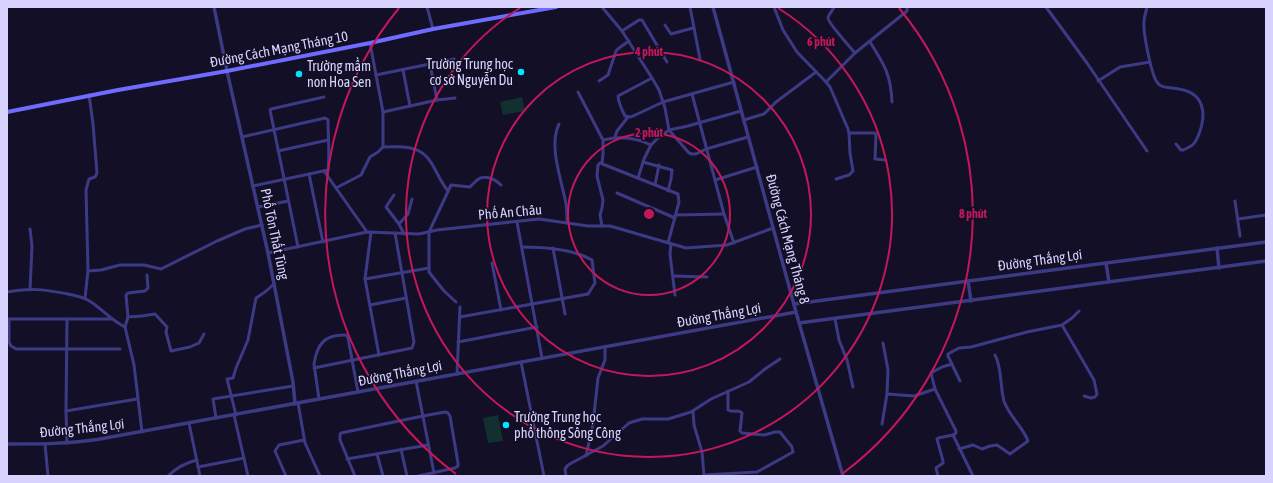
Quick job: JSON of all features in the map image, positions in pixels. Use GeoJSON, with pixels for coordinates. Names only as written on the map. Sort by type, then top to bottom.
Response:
{"type":"FeatureCollection","features":[{"type":"Feature","properties":{"kind":"main road","name":"Đường Cách Mạng Tháng 10"},"geometry":{"type":"LineString","coordinates":[[7,112],[89,95],[227,71],[433,29],[556,7]]}},
{"type":"Feature","properties":{"kind":"street","name":"Phố Tôn Thất Tùng"},"geometry":{"type":"LineString","coordinates":[[214,7],[268,253],[297,403]]}},
{"type":"Feature","properties":{"kind":"street"},"geometry":{"type":"LineString","coordinates":[[427,7],[433,29]]}},
{"type":"Feature","properties":{"kind":"street"},"geometry":{"type":"LineString","coordinates":[[602,7],[622,31],[652,78],[659,90],[663,102],[669,130],[690,153],[696,154],[706,149],[748,137]]}},
{"type":"Feature","properties":{"kind":"street"},"geometry":{"type":"LineString","coordinates":[[690,7],[700,59]]}},
{"type":"Feature","properties":{"kind":"street","name":"Đường Cách Mạng Tháng 8"},"geometry":{"type":"LineString","coordinates":[[713,7],[799,323],[843,476]]}},
{"type":"Feature","properties":{"kind":"street"},"geometry":{"type":"LineString","coordinates":[[774,7],[783,30],[797,52],[830,87],[849,133],[853,171],[849,175],[836,179]]}},
{"type":"Feature","properties":{"kind":"street"},"geometry":{"type":"LineString","coordinates":[[834,7],[828,17],[829,20],[855,53]]}},
{"type":"Feature","properties":{"kind":"street"},"geometry":{"type":"LineString","coordinates":[[826,82],[855,53],[907,11],[907,7]]}},
{"type":"Feature","properties":{"kind":"street"},"geometry":{"type":"LineString","coordinates":[[1046,7],[1147,150]]}},
{"type":"Feature","properties":{"kind":"street"},"geometry":{"type":"LineString","coordinates":[[1148,7],[1144,19],[1144,28],[1150,62],[1155,79],[1159,85],[1185,90],[1192,93],[1201,104],[1203,111],[1204,118],[1202,125],[1193,145],[1181,150],[1176,144]]}},
{"type":"Feature","properties":{"kind":"street"},"geometry":{"type":"LineString","coordinates":[[622,31],[639,20],[642,20],[667,62]]}},
{"type":"Feature","properties":{"kind":"street"},"geometry":{"type":"LineString","coordinates":[[664,25],[671,34],[694,28]]}},
{"type":"Feature","properties":{"kind":"street"},"geometry":{"type":"LineString","coordinates":[[599,81],[608,75],[616,51],[629,41]]}},
{"type":"Feature","properties":{"kind":"street"},"geometry":{"type":"LineString","coordinates":[[870,42],[888,73],[892,91],[892,102]]}},
{"type":"Feature","properties":{"kind":"street"},"geometry":{"type":"LineString","coordinates":[[370,43],[383,112],[383,147]]}},
{"type":"Feature","properties":{"kind":"street"},"geometry":{"type":"LineString","coordinates":[[376,75],[454,59]]}},
{"type":"Feature","properties":{"kind":"street"},"geometry":{"type":"LineString","coordinates":[[1098,81],[1120,67],[1150,62]]}},
{"type":"Feature","properties":{"kind":"street"},"geometry":{"type":"LineString","coordinates":[[430,64],[437,100]]}},
{"type":"Feature","properties":{"kind":"street"},"geometry":{"type":"LineString","coordinates":[[403,70],[410,106]]}},
{"type":"Feature","properties":{"kind":"street"},"geometry":{"type":"LineString","coordinates":[[744,120],[764,114],[776,102],[816,72]]}},
{"type":"Feature","properties":{"kind":"street"},"geometry":{"type":"LineString","coordinates":[[628,117],[624,115],[617,97],[652,78]]}},
{"type":"Feature","properties":{"kind":"street"},"geometry":{"type":"LineString","coordinates":[[615,137],[628,117],[663,102],[734,82]]}},
{"type":"Feature","properties":{"kind":"street"},"geometry":{"type":"LineString","coordinates":[[578,92],[603,140],[602,163],[598,165],[597,172],[603,200],[600,215],[602,226]]}},
{"type":"Feature","properties":{"kind":"street"},"geometry":{"type":"LineString","coordinates":[[692,94],[724,214],[734,243]]}},
{"type":"Feature","properties":{"kind":"street"},"geometry":{"type":"LineString","coordinates":[[85,298],[88,271],[86,190],[89,179],[95,177],[97,173],[89,95]]}},
{"type":"Feature","properties":{"kind":"street"},"geometry":{"type":"LineString","coordinates":[[298,246],[270,112],[271,109],[324,97]]}},
{"type":"Feature","properties":{"kind":"street"},"geometry":{"type":"LineString","coordinates":[[383,112],[437,100],[455,98]]}},
{"type":"Feature","properties":{"kind":"street"},"geometry":{"type":"LineString","coordinates":[[638,178],[643,162],[651,145],[669,130],[682,128],[742,111]]}},
{"type":"Feature","properties":{"kind":"street"},"geometry":{"type":"LineString","coordinates":[[242,137],[326,118],[328,120],[328,140],[330,152],[328,170],[253,186]]}},
{"type":"Feature","properties":{"kind":"street"},"geometry":{"type":"LineString","coordinates":[[559,124],[556,129],[555,144],[566,205],[567,223]]}},
{"type":"Feature","properties":{"kind":"street"},"geometry":{"type":"LineString","coordinates":[[849,133],[875,133],[876,159],[885,160]]}},
{"type":"Feature","properties":{"kind":"street"},"geometry":{"type":"LineString","coordinates":[[603,140],[615,137],[636,139],[651,145]]}},
{"type":"Feature","properties":{"kind":"street"},"geometry":{"type":"LineString","coordinates":[[278,151],[328,140]]}},
{"type":"Feature","properties":{"kind":"street"},"geometry":{"type":"LineString","coordinates":[[336,188],[361,175],[370,157],[383,147],[401,146],[413,148],[428,158],[441,182],[448,191]]}},
{"type":"Feature","properties":{"kind":"street"},"geometry":{"type":"LineString","coordinates":[[643,162],[673,170],[668,191]]}},
{"type":"Feature","properties":{"kind":"street"},"geometry":{"type":"LineString","coordinates":[[602,163],[678,194],[679,196],[669,243],[675,295]]}},
{"type":"Feature","properties":{"kind":"street"},"geometry":{"type":"LineString","coordinates":[[655,185],[659,166]]}},
{"type":"Feature","properties":{"kind":"street"},"geometry":{"type":"LineString","coordinates":[[715,180],[757,167]]}},
{"type":"Feature","properties":{"kind":"street"},"geometry":{"type":"LineString","coordinates":[[324,171],[369,232],[365,279],[379,355]]}},
{"type":"Feature","properties":{"kind":"street"},"geometry":{"type":"LineString","coordinates":[[309,174],[323,242]]}},
{"type":"Feature","properties":{"kind":"street"},"geometry":{"type":"LineString","coordinates":[[456,302],[444,291],[428,268],[429,232],[451,185],[470,187],[477,180],[485,177],[501,184]]}},
{"type":"Feature","properties":{"kind":"street"},"geometry":{"type":"LineString","coordinates":[[617,193],[675,216],[724,214]]}},
{"type":"Feature","properties":{"kind":"street"},"geometry":{"type":"LineString","coordinates":[[394,195],[386,207],[399,224],[404,234]]}},
{"type":"Feature","properties":{"kind":"street"},"geometry":{"type":"LineString","coordinates":[[399,224],[408,214],[412,200]]}},
{"type":"Feature","properties":{"kind":"street"},"geometry":{"type":"LineString","coordinates":[[258,207],[288,201]]}},
{"type":"Feature","properties":{"kind":"street"},"geometry":{"type":"LineString","coordinates":[[1235,201],[1240,236]]}},
{"type":"Feature","properties":{"kind":"street"},"geometry":{"type":"LineString","coordinates":[[1238,219],[1266,216]]}},
{"type":"Feature","properties":{"kind":"street","name":"Phố An Châu"},"geometry":{"type":"LineString","coordinates":[[268,253],[369,232],[416,234],[545,219],[588,226],[614,227],[681,247],[692,248],[722,246],[773,228]]}},
{"type":"Feature","properties":{"kind":"street"},"geometry":{"type":"LineString","coordinates":[[517,222],[542,358]]}},
{"type":"Feature","properties":{"kind":"street"},"geometry":{"type":"LineString","coordinates":[[88,271],[101,270],[120,265],[144,265],[161,269],[217,241],[245,229],[262,225]]}},
{"type":"Feature","properties":{"kind":"street"},"geometry":{"type":"LineString","coordinates":[[30,229],[32,246],[30,290]]}},
{"type":"Feature","properties":{"kind":"street"},"geometry":{"type":"LineString","coordinates":[[314,368],[412,348],[414,342],[395,233]]}},
{"type":"Feature","properties":{"kind":"street","name":"Đường Thắng Lợi"},"geometry":{"type":"LineString","coordinates":[[794,304],[1266,242]]}},
{"type":"Feature","properties":{"kind":"street"},"geometry":{"type":"LineString","coordinates":[[460,317],[588,294],[595,283],[592,260],[586,257],[552,248],[522,248]]}},
{"type":"Feature","properties":{"kind":"street"},"geometry":{"type":"LineString","coordinates":[[552,248],[565,314]]}},
{"type":"Feature","properties":{"kind":"street"},"geometry":{"type":"LineString","coordinates":[[1217,248],[1219,268]]}},
{"type":"Feature","properties":{"kind":"street"},"geometry":{"type":"LineString","coordinates":[[799,323],[1266,261]]}},
{"type":"Feature","properties":{"kind":"street"},"geometry":{"type":"LineString","coordinates":[[492,263],[501,310]]}},
{"type":"Feature","properties":{"kind":"street"},"geometry":{"type":"LineString","coordinates":[[1106,263],[1109,282]]}},
{"type":"Feature","properties":{"kind":"street"},"geometry":{"type":"LineString","coordinates":[[365,279],[428,268]]}},
{"type":"Feature","properties":{"kind":"street"},"geometry":{"type":"LineString","coordinates":[[142,432],[134,365],[126,327],[128,316],[127,294],[148,288],[147,275]]}},
{"type":"Feature","properties":{"kind":"street"},"geometry":{"type":"LineString","coordinates":[[674,276],[707,276]]}},
{"type":"Feature","properties":{"kind":"street"},"geometry":{"type":"LineString","coordinates":[[968,281],[971,301]]}},
{"type":"Feature","properties":{"kind":"street"},"geometry":{"type":"LineString","coordinates":[[248,476],[227,379],[233,378],[248,340],[256,298],[274,284]]}},
{"type":"Feature","properties":{"kind":"street"},"geometry":{"type":"LineString","coordinates":[[7,292],[44,289],[85,298],[117,323],[126,327]]}},
{"type":"Feature","properties":{"kind":"street"},"geometry":{"type":"LineString","coordinates":[[370,305],[406,298]]}},
{"type":"Feature","properties":{"kind":"street"},"geometry":{"type":"LineString","coordinates":[[457,374],[460,307]]}},
{"type":"Feature","properties":{"kind":"street"},"geometry":{"type":"LineString","coordinates":[[960,381],[948,355],[959,348],[1062,325],[1079,311]]}},
{"type":"Feature","properties":{"kind":"street","name":"Đường Thắng Lợi"},"geometry":{"type":"LineString","coordinates":[[7,444],[67,443],[142,432],[796,312]]}},
{"type":"Feature","properties":{"kind":"street"},"geometry":{"type":"LineString","coordinates":[[128,316],[142,316],[153,313],[157,315],[167,327],[171,351],[185,349],[199,343],[204,334]]}},
{"type":"Feature","properties":{"kind":"street"},"geometry":{"type":"LineString","coordinates":[[112,319],[8,319],[9,342],[11,346],[16,349],[120,349]]}},
{"type":"Feature","properties":{"kind":"street"},"geometry":{"type":"LineString","coordinates":[[67,319],[67,443]]}},
{"type":"Feature","properties":{"kind":"street"},"geometry":{"type":"LineString","coordinates":[[835,319],[838,340],[847,360],[853,386]]}},
{"type":"Feature","properties":{"kind":"street"},"geometry":{"type":"LineString","coordinates":[[1062,325],[1094,380],[1097,394],[1095,397],[1091,398],[1084,396]]}},
{"type":"Feature","properties":{"kind":"street"},"geometry":{"type":"LineString","coordinates":[[458,342],[537,327]]}},
{"type":"Feature","properties":{"kind":"street"},"geometry":{"type":"LineString","coordinates":[[320,399],[314,368],[315,359],[321,343],[328,338],[343,335],[347,336],[358,392]]}},
{"type":"Feature","properties":{"kind":"street"},"geometry":{"type":"LineString","coordinates":[[882,424],[887,394],[888,370],[883,343]]}},
{"type":"Feature","properties":{"kind":"street"},"geometry":{"type":"LineString","coordinates":[[586,456],[593,424],[598,378],[605,360],[605,347]]}},
{"type":"Feature","properties":{"kind":"street"},"geometry":{"type":"LineString","coordinates":[[960,449],[973,445],[982,449],[997,445],[1010,454],[1028,441],[1006,407],[1002,393],[998,362],[995,355]]}},
{"type":"Feature","properties":{"kind":"street"},"geometry":{"type":"LineString","coordinates":[[566,476],[566,466],[607,444],[629,423],[642,419],[668,419],[694,412],[711,399],[749,382],[780,359]]}},
{"type":"Feature","properties":{"kind":"street"},"geometry":{"type":"LineString","coordinates":[[521,362],[544,476]]}},
{"type":"Feature","properties":{"kind":"street"},"geometry":{"type":"LineString","coordinates":[[938,476],[936,468],[943,463],[943,461],[937,439],[956,433],[955,427],[935,389],[932,372],[952,364]]}},
{"type":"Feature","properties":{"kind":"street"},"geometry":{"type":"LineString","coordinates":[[416,381],[434,473]]}},
{"type":"Feature","properties":{"kind":"street"},"geometry":{"type":"LineString","coordinates":[[216,418],[213,399],[293,386]]}},
{"type":"Feature","properties":{"kind":"street"},"geometry":{"type":"LineString","coordinates":[[887,394],[914,396],[935,389]]}},
{"type":"Feature","properties":{"kind":"street"},"geometry":{"type":"LineString","coordinates":[[694,412],[694,425],[702,452],[704,475],[757,472],[793,452],[792,447],[780,432],[760,435],[745,434],[741,432],[742,413],[740,411],[730,412],[728,410],[728,391]]}},
{"type":"Feature","properties":{"kind":"street"},"geometry":{"type":"LineString","coordinates":[[66,410],[137,399]]}},
{"type":"Feature","properties":{"kind":"street"},"geometry":{"type":"LineString","coordinates":[[297,403],[304,440],[320,476]]}},
{"type":"Feature","properties":{"kind":"street"},"geometry":{"type":"LineString","coordinates":[[355,476],[340,440],[341,433],[446,412],[450,416],[458,466],[428,475],[418,476]]}},
{"type":"Feature","properties":{"kind":"street"},"geometry":{"type":"LineString","coordinates":[[189,423],[200,476]]}},
{"type":"Feature","properties":{"kind":"street"},"geometry":{"type":"LineString","coordinates":[[953,435],[973,476]]}},
{"type":"Feature","properties":{"kind":"street"},"geometry":{"type":"LineString","coordinates":[[286,476],[275,451],[279,445],[304,440]]}},
{"type":"Feature","properties":{"kind":"street"},"geometry":{"type":"LineString","coordinates":[[45,444],[48,476]]}},
{"type":"Feature","properties":{"kind":"street"},"geometry":{"type":"LineString","coordinates":[[347,459],[428,445]]}},
{"type":"Feature","properties":{"kind":"street"},"geometry":{"type":"LineString","coordinates":[[401,450],[407,476]]}},
{"type":"Feature","properties":{"kind":"street"},"geometry":{"type":"LineString","coordinates":[[377,454],[383,476]]}},
{"type":"Feature","properties":{"kind":"street"},"geometry":{"type":"LineString","coordinates":[[198,467],[244,458]]}},
{"type":"Feature","properties":{"kind":"street"},"geometry":{"type":"LineString","coordinates":[[168,476],[182,464],[197,460]]}},
{"type":"Feature","properties":{"kind":"green space"},"geometry":{"type":"Polygon","coordinates":[[[522,97],[525,111],[503,115],[500,102],[522,97]]]}},
{"type":"Feature","properties":{"kind":"green space"},"geometry":{"type":"Polygon","coordinates":[[[498,415],[503,441],[488,443],[483,418],[498,415]]]}},
{"type":"Feature","properties":{"kind":"place","name":"Trường Trung học cơ sở Nguyễn Du"},"geometry":{"type":"Point","coordinates":[521,72]}},
{"type":"Feature","properties":{"kind":"place","name":"Trường mầm non Hoa Sen"},"geometry":{"type":"Point","coordinates":[299,74]}},
{"type":"Feature","properties":{"kind":"place","name":"Trường Trung học phổ thông Sông Công"},"geometry":{"type":"Point","coordinates":[506,425]}}]}
